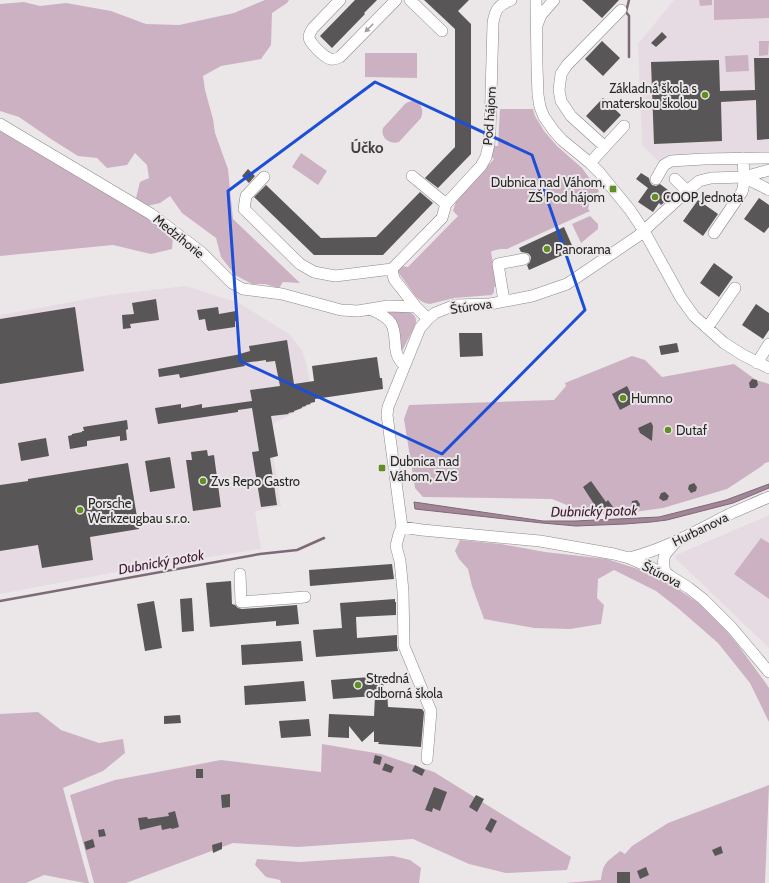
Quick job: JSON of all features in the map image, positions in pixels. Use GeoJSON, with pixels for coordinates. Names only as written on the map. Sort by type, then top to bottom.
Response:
{"type":"FeatureCollection","features":[{"type":"Feature","properties":{"kind":"street"},"geometry":{"type":"LineString","coordinates":[[340,0],[313,28],[309,38],[311,43],[326,58],[331,59],[336,59],[340,56],[396,0]]}},
{"type":"Feature","properties":{"kind":"street"},"geometry":{"type":"LineString","coordinates":[[410,0],[442,31]]}},
{"type":"Feature","properties":{"kind":"street"},"geometry":{"type":"LineString","coordinates":[[536,0],[538,96],[544,117],[558,136],[599,172],[630,210],[644,231],[681,298],[694,316],[724,343],[769,368]]}},
{"type":"Feature","properties":{"kind":"street"},"geometry":{"type":"LineString","coordinates":[[536,25],[541,15],[554,0]]}},
{"type":"Feature","properties":{"kind":"street","name":"Pod hájom"},"geometry":{"type":"LineString","coordinates":[[392,269],[442,218],[446,204],[481,166],[486,157],[490,144],[493,23],[497,9],[504,1]]}},
{"type":"Feature","properties":{"kind":"street"},"geometry":{"type":"LineString","coordinates":[[604,146],[571,116],[561,101],[559,90],[561,74],[567,65],[621,10]]}},
{"type":"Feature","properties":{"kind":"street","name":"Medzihorie"},"geometry":{"type":"LineString","coordinates":[[0,124],[151,214],[201,252],[232,283],[243,289],[282,294],[341,310],[358,311],[388,306],[416,307]]}},
{"type":"Feature","properties":{"kind":"street"},"geometry":{"type":"LineString","coordinates":[[590,163],[624,126]]}},
{"type":"Feature","properties":{"kind":"street"},"geometry":{"type":"LineString","coordinates":[[714,233],[742,192],[744,186],[743,158]]}},
{"type":"Feature","properties":{"kind":"street"},"geometry":{"type":"LineString","coordinates":[[656,179],[664,165],[671,161],[769,158]]}},
{"type":"Feature","properties":{"kind":"street"},"geometry":{"type":"LineString","coordinates":[[644,231],[695,184],[711,178],[744,177],[769,170]]}},
{"type":"Feature","properties":{"kind":"street"},"geometry":{"type":"LineString","coordinates":[[412,176],[446,204]]}},
{"type":"Feature","properties":{"kind":"street"},"geometry":{"type":"LineString","coordinates":[[264,177],[246,196],[244,209],[300,264],[314,272],[335,276],[392,269],[394,279],[416,307],[428,319]]}},
{"type":"Feature","properties":{"kind":"street"},"geometry":{"type":"LineString","coordinates":[[744,177],[762,185],[769,190]]}},
{"type":"Feature","properties":{"kind":"street"},"geometry":{"type":"LineString","coordinates":[[675,179],[687,191]]}},
{"type":"Feature","properties":{"kind":"street","name":"Štúrova"},"geometry":{"type":"LineString","coordinates":[[427,759],[431,711],[404,646],[402,583],[400,561],[396,546],[402,527],[387,415],[388,407],[404,365],[420,328],[435,313],[455,305],[490,304],[532,296],[567,284],[644,231]]}},
{"type":"Feature","properties":{"kind":"street"},"geometry":{"type":"LineString","coordinates":[[504,301],[498,264],[524,259]]}},
{"type":"Feature","properties":{"kind":"street"},"geometry":{"type":"LineString","coordinates":[[707,328],[735,288]]}},
{"type":"Feature","properties":{"kind":"street"},"geometry":{"type":"LineString","coordinates":[[370,309],[382,314],[390,323],[393,330],[397,357],[404,365]]}},
{"type":"Feature","properties":{"kind":"street"},"geometry":{"type":"LineString","coordinates":[[757,362],[769,344]]}},
{"type":"Feature","properties":{"kind":"street","name":"Hurbanova"},"geometry":{"type":"LineString","coordinates":[[629,558],[678,541],[732,513],[769,497]]}},
{"type":"Feature","properties":{"kind":"street","name":"Štúrova"},"geometry":{"type":"LineString","coordinates":[[402,527],[540,541],[629,558],[670,576],[689,588],[719,615],[769,672]]}},
{"type":"Feature","properties":{"kind":"street"},"geometry":{"type":"LineString","coordinates":[[670,576],[665,572],[663,559],[668,551],[678,541]]}},
{"type":"Feature","properties":{"kind":"street"},"geometry":{"type":"LineString","coordinates":[[240,574],[241,602],[305,596]]}},
{"type":"Feature","properties":{"kind":"highlighted area"},"geometry":{"type":"Polygon","coordinates":[[[375,82],[532,155],[585,310],[442,454],[240,361],[228,191],[375,82]]]}},
{"type":"Feature","properties":{"kind":"shaded area"},"geometry":{"type":"Polygon","coordinates":[[[265,0],[289,0],[272,13],[271,45],[261,59],[221,66],[203,76],[215,133],[228,169],[233,219],[300,283],[283,282],[279,288],[265,284],[252,284],[235,275],[221,257],[216,238],[182,213],[170,196],[160,203],[147,206],[136,198],[140,182],[149,178],[147,165],[135,153],[127,165],[107,168],[97,158],[78,156],[19,117],[0,111],[0,4],[24,2],[40,6],[66,3],[111,11],[146,24],[179,25],[234,13],[265,0]]]}},
{"type":"Feature","properties":{"kind":"shaded area","name":"Základná škola s materskou školou"},"geometry":{"type":"Polygon","coordinates":[[[674,0],[769,0],[769,155],[742,155],[658,161],[642,145],[638,44],[674,0]]]}},
{"type":"Feature","properties":{"kind":"shaded area"},"geometry":{"type":"Polygon","coordinates":[[[699,0],[712,0],[712,5],[700,6],[699,0]]]}},
{"type":"Feature","properties":{"kind":"shaded area"},"geometry":{"type":"Polygon","coordinates":[[[714,0],[769,0],[769,18],[714,20],[714,0]]]}},
{"type":"Feature","properties":{"kind":"shaded area"},"geometry":{"type":"Polygon","coordinates":[[[759,41],[769,41],[768,55],[759,56],[759,41]]]}},
{"type":"Feature","properties":{"kind":"shaded area"},"geometry":{"type":"Polygon","coordinates":[[[365,53],[417,53],[417,78],[365,77],[365,53]]]}},
{"type":"Feature","properties":{"kind":"shaded area"},"geometry":{"type":"Polygon","coordinates":[[[748,55],[749,71],[726,72],[725,56],[748,55]]]}},
{"type":"Feature","properties":{"kind":"shaded area"},"geometry":{"type":"Polygon","coordinates":[[[412,101],[420,105],[422,109],[421,118],[399,142],[389,142],[384,138],[382,132],[383,128],[405,104],[412,101]]]}},
{"type":"Feature","properties":{"kind":"shaded area"},"geometry":{"type":"Polygon","coordinates":[[[500,109],[533,109],[535,116],[544,131],[557,146],[582,168],[599,191],[590,200],[588,209],[590,211],[507,249],[492,251],[497,286],[494,287],[494,292],[492,295],[454,298],[430,304],[425,303],[416,297],[398,272],[398,268],[401,266],[408,267],[458,216],[453,211],[456,201],[494,159],[488,154],[491,146],[498,146],[500,109]]]}},
{"type":"Feature","properties":{"kind":"shaded area"},"geometry":{"type":"Polygon","coordinates":[[[0,129],[152,219],[173,237],[172,249],[151,254],[113,245],[0,256],[0,129]]]}},
{"type":"Feature","properties":{"kind":"shaded area"},"geometry":{"type":"Polygon","coordinates":[[[301,153],[327,171],[318,185],[292,167],[301,153]]]}},
{"type":"Feature","properties":{"kind":"shaded area"},"geometry":{"type":"Polygon","coordinates":[[[590,216],[598,224],[598,229],[581,243],[572,224],[590,216]]]}},
{"type":"Feature","properties":{"kind":"shaded area"},"geometry":{"type":"Polygon","coordinates":[[[186,286],[239,303],[289,334],[302,350],[307,366],[313,403],[269,426],[281,506],[255,511],[261,549],[127,570],[0,594],[0,315],[109,295],[186,286]]]}},
{"type":"Feature","properties":{"kind":"shaded area"},"geometry":{"type":"Polygon","coordinates":[[[383,308],[406,311],[411,313],[416,320],[415,326],[401,353],[383,308]]]}},
{"type":"Feature","properties":{"kind":"shaded area"},"geometry":{"type":"Polygon","coordinates":[[[632,356],[645,360],[662,377],[734,364],[756,380],[769,384],[769,462],[765,463],[727,489],[663,508],[634,512],[618,511],[611,514],[589,514],[552,499],[423,497],[415,488],[404,419],[409,405],[554,400],[566,386],[565,383],[632,356]]]}},
{"type":"Feature","properties":{"kind":"shaded area"},"geometry":{"type":"Polygon","coordinates":[[[769,484],[769,488],[733,503],[667,520],[625,524],[576,526],[542,523],[415,509],[414,502],[543,521],[659,517],[726,500],[769,484]]]}},
{"type":"Feature","properties":{"kind":"shaded area"},"geometry":{"type":"Polygon","coordinates":[[[769,515],[769,648],[675,558],[676,555],[769,515]]]}},
{"type":"Feature","properties":{"kind":"shaded area"},"geometry":{"type":"Polygon","coordinates":[[[761,538],[769,543],[769,599],[734,574],[761,538]]]}},
{"type":"Feature","properties":{"kind":"shaded area"},"geometry":{"type":"Polygon","coordinates":[[[460,540],[501,544],[545,552],[607,559],[638,569],[671,584],[701,605],[724,628],[765,682],[769,688],[769,722],[750,683],[718,643],[656,591],[614,570],[598,579],[597,598],[604,605],[601,624],[570,629],[534,628],[484,619],[472,586],[468,569],[459,559],[455,551],[460,540]]]}},
{"type":"Feature","properties":{"kind":"shaded area"},"geometry":{"type":"Polygon","coordinates":[[[38,712],[61,730],[99,743],[123,739],[125,753],[103,771],[63,788],[89,883],[44,875],[26,883],[0,883],[0,714],[38,712]]]}},
{"type":"Feature","properties":{"kind":"shaded area"},"geometry":{"type":"Polygon","coordinates":[[[322,744],[381,754],[434,772],[571,857],[567,870],[506,873],[469,864],[413,839],[298,847],[233,843],[126,883],[94,883],[70,795],[115,780],[221,760],[321,772],[322,744]]]}},
{"type":"Feature","properties":{"kind":"shaded area"},"geometry":{"type":"Polygon","coordinates":[[[769,785],[765,883],[565,883],[601,880],[604,866],[620,851],[625,854],[632,846],[668,823],[769,785]]]}},
{"type":"Feature","properties":{"kind":"shaded area"},"geometry":{"type":"Polygon","coordinates":[[[393,856],[410,860],[421,868],[419,883],[281,883],[280,880],[266,877],[255,865],[257,859],[300,862],[393,856]]]}},
{"type":"Feature","properties":{"kind":"building"},"geometry":{"type":"Polygon","coordinates":[[[355,0],[377,0],[332,48],[320,36],[355,0]]]}},
{"type":"Feature","properties":{"kind":"building"},"geometry":{"type":"Polygon","coordinates":[[[424,0],[469,0],[458,11],[471,24],[471,154],[438,188],[425,178],[455,147],[455,29],[424,0]]]}},
{"type":"Feature","properties":{"kind":"building"},"geometry":{"type":"Polygon","coordinates":[[[582,0],[619,0],[602,18],[582,0]]]}},
{"type":"Feature","properties":{"kind":"building"},"geometry":{"type":"Polygon","coordinates":[[[662,32],[667,37],[656,47],[651,43],[662,32]]]}},
{"type":"Feature","properties":{"kind":"building"},"geometry":{"type":"Polygon","coordinates":[[[602,41],[620,58],[603,76],[585,59],[602,41]]]}},
{"type":"Feature","properties":{"kind":"building","name":"Základná škola s materskou školou"},"geometry":{"type":"Polygon","coordinates":[[[754,58],[769,58],[769,139],[757,140],[756,100],[721,102],[722,141],[654,144],[651,62],[719,60],[720,91],[755,90],[754,58]]]}},
{"type":"Feature","properties":{"kind":"building"},"geometry":{"type":"Polygon","coordinates":[[[603,98],[621,115],[604,133],[586,116],[603,98]]]}},
{"type":"Feature","properties":{"kind":"building"},"geometry":{"type":"Polygon","coordinates":[[[248,169],[255,176],[249,183],[242,176],[248,169]]]}},
{"type":"Feature","properties":{"kind":"building","name":"COOP Jednota"},"geometry":{"type":"Polygon","coordinates":[[[641,173],[649,178],[652,185],[656,186],[660,184],[672,193],[661,205],[659,203],[653,212],[638,202],[648,188],[636,179],[641,173]]]}},
{"type":"Feature","properties":{"kind":"building"},"geometry":{"type":"Polygon","coordinates":[[[266,185],[321,238],[376,237],[420,192],[433,203],[383,255],[314,255],[254,197],[266,185]]]}},
{"type":"Feature","properties":{"kind":"building"},"geometry":{"type":"Polygon","coordinates":[[[759,198],[769,205],[769,227],[764,233],[744,219],[759,198]]]}},
{"type":"Feature","properties":{"kind":"building"},"geometry":{"type":"Polygon","coordinates":[[[698,200],[718,214],[703,236],[683,221],[698,200]]]}},
{"type":"Feature","properties":{"kind":"building","name":"Panorama"},"geometry":{"type":"Polygon","coordinates":[[[564,227],[574,250],[529,270],[527,265],[530,262],[531,257],[527,253],[521,252],[519,248],[564,227]]]}},
{"type":"Feature","properties":{"kind":"building"},"geometry":{"type":"Polygon","coordinates":[[[714,263],[733,277],[719,297],[700,283],[714,263]]]}},
{"type":"Feature","properties":{"kind":"building"},"geometry":{"type":"Polygon","coordinates":[[[156,299],[159,320],[130,324],[131,328],[123,329],[122,315],[134,314],[132,303],[156,299]]]}},
{"type":"Feature","properties":{"kind":"building"},"geometry":{"type":"Polygon","coordinates":[[[756,304],[769,313],[769,330],[763,339],[742,325],[756,304]]]}},
{"type":"Feature","properties":{"kind":"building"},"geometry":{"type":"Polygon","coordinates":[[[75,307],[84,371],[0,384],[0,319],[75,307]]]}},
{"type":"Feature","properties":{"kind":"building"},"geometry":{"type":"Polygon","coordinates":[[[218,307],[219,314],[236,311],[238,321],[235,321],[235,327],[207,330],[205,319],[199,320],[197,310],[218,307]]]}},
{"type":"Feature","properties":{"kind":"building"},"geometry":{"type":"Polygon","coordinates":[[[459,333],[482,333],[483,356],[460,357],[459,333]]]}},
{"type":"Feature","properties":{"kind":"building"},"geometry":{"type":"Polygon","coordinates":[[[287,340],[294,384],[314,381],[312,366],[377,357],[383,389],[315,399],[315,402],[310,403],[311,404],[306,405],[294,412],[288,413],[289,414],[271,416],[278,456],[270,458],[277,505],[261,507],[252,452],[259,451],[252,408],[238,410],[238,412],[158,424],[155,408],[181,404],[181,408],[202,404],[202,408],[252,401],[250,390],[280,386],[275,361],[266,362],[266,360],[244,363],[245,366],[180,378],[179,374],[159,377],[158,369],[236,355],[250,351],[249,346],[287,340]]]}},
{"type":"Feature","properties":{"kind":"building"},"geometry":{"type":"Polygon","coordinates":[[[677,343],[679,352],[661,355],[659,346],[677,343]]]}},
{"type":"Feature","properties":{"kind":"building"},"geometry":{"type":"Polygon","coordinates":[[[752,379],[757,380],[758,385],[755,388],[750,388],[749,383],[752,379]]]}},
{"type":"Feature","properties":{"kind":"building","name":"Humno"},"geometry":{"type":"Polygon","coordinates":[[[627,386],[635,402],[620,410],[612,394],[627,386]]]}},
{"type":"Feature","properties":{"kind":"building"},"geometry":{"type":"Polygon","coordinates":[[[127,420],[127,440],[120,441],[120,436],[87,441],[87,446],[70,449],[68,436],[84,431],[83,427],[127,420]]]}},
{"type":"Feature","properties":{"kind":"building"},"geometry":{"type":"Polygon","coordinates":[[[651,422],[653,426],[652,441],[640,433],[638,428],[651,422]]]}},
{"type":"Feature","properties":{"kind":"building"},"geometry":{"type":"Polygon","coordinates":[[[46,438],[49,456],[21,461],[18,443],[46,438]]]}},
{"type":"Feature","properties":{"kind":"building"},"geometry":{"type":"Polygon","coordinates":[[[207,450],[208,456],[214,455],[221,507],[193,511],[186,460],[192,460],[191,452],[207,450]]]}},
{"type":"Feature","properties":{"kind":"building"},"geometry":{"type":"Polygon","coordinates":[[[170,457],[175,488],[150,492],[145,461],[170,457]]]}},
{"type":"Feature","properties":{"kind":"building"},"geometry":{"type":"Polygon","coordinates":[[[128,463],[139,529],[90,537],[93,560],[42,568],[38,545],[0,551],[0,485],[128,463]]]}},
{"type":"Feature","properties":{"kind":"building"},"geometry":{"type":"Polygon","coordinates":[[[591,481],[606,502],[608,500],[613,507],[608,510],[595,511],[594,504],[583,487],[591,481]]]}},
{"type":"Feature","properties":{"kind":"building"},"geometry":{"type":"Polygon","coordinates":[[[694,483],[697,487],[696,491],[691,493],[688,489],[689,485],[694,483]]]}},
{"type":"Feature","properties":{"kind":"building"},"geometry":{"type":"Polygon","coordinates":[[[665,492],[669,496],[667,500],[663,501],[659,498],[661,493],[665,492]]]}},
{"type":"Feature","properties":{"kind":"building"},"geometry":{"type":"Polygon","coordinates":[[[637,500],[640,504],[639,508],[634,509],[631,506],[632,501],[637,500]]]}},
{"type":"Feature","properties":{"kind":"building"},"geometry":{"type":"Polygon","coordinates":[[[392,564],[394,579],[310,586],[309,570],[392,564]]]}},
{"type":"Feature","properties":{"kind":"building"},"geometry":{"type":"Polygon","coordinates":[[[231,581],[232,604],[238,608],[242,609],[297,605],[299,624],[276,626],[276,621],[210,627],[206,583],[231,581]]]}},
{"type":"Feature","properties":{"kind":"building"},"geometry":{"type":"Polygon","coordinates":[[[192,598],[194,631],[182,632],[180,599],[192,598]]]}},
{"type":"Feature","properties":{"kind":"building"},"geometry":{"type":"Polygon","coordinates":[[[395,599],[396,615],[356,617],[357,638],[397,635],[398,651],[316,657],[313,630],[342,628],[340,603],[395,599]]]}},
{"type":"Feature","properties":{"kind":"building"},"geometry":{"type":"Polygon","coordinates":[[[154,601],[162,648],[145,651],[137,604],[154,601]]]}},
{"type":"Feature","properties":{"kind":"building"},"geometry":{"type":"Polygon","coordinates":[[[301,641],[303,661],[242,665],[241,645],[301,641]]]}},
{"type":"Feature","properties":{"kind":"building"},"geometry":{"type":"Polygon","coordinates":[[[383,676],[384,690],[387,690],[388,707],[422,709],[424,712],[421,747],[378,744],[379,742],[374,742],[374,731],[362,742],[349,726],[349,738],[328,737],[329,714],[374,716],[375,696],[333,699],[331,680],[383,676]]]}},
{"type":"Feature","properties":{"kind":"building"},"geometry":{"type":"Polygon","coordinates":[[[304,681],[306,701],[245,705],[244,686],[304,681]]]}},
{"type":"Feature","properties":{"kind":"building"},"geometry":{"type":"Polygon","coordinates":[[[180,715],[181,723],[164,724],[164,716],[180,715]]]}},
{"type":"Feature","properties":{"kind":"building"},"geometry":{"type":"Polygon","coordinates":[[[309,719],[311,736],[281,738],[279,721],[309,719]]]}},
{"type":"Feature","properties":{"kind":"building"},"geometry":{"type":"Polygon","coordinates":[[[375,755],[382,757],[380,765],[373,763],[375,755]]]}},
{"type":"Feature","properties":{"kind":"building"},"geometry":{"type":"Polygon","coordinates":[[[385,763],[394,767],[391,773],[382,770],[385,763]]]}},
{"type":"Feature","properties":{"kind":"building"},"geometry":{"type":"Polygon","coordinates":[[[415,765],[425,770],[422,776],[412,771],[415,765]]]}},
{"type":"Feature","properties":{"kind":"building"},"geometry":{"type":"Polygon","coordinates":[[[196,769],[203,769],[203,778],[196,778],[196,769]]]}},
{"type":"Feature","properties":{"kind":"building"},"geometry":{"type":"Polygon","coordinates":[[[434,787],[447,792],[440,811],[433,808],[432,812],[425,810],[434,787]]]}},
{"type":"Feature","properties":{"kind":"building"},"geometry":{"type":"Polygon","coordinates":[[[230,794],[230,807],[222,808],[221,795],[230,794]]]}},
{"type":"Feature","properties":{"kind":"building"},"geometry":{"type":"Polygon","coordinates":[[[476,795],[484,799],[477,812],[469,807],[476,795]]]}},
{"type":"Feature","properties":{"kind":"building"},"geometry":{"type":"Polygon","coordinates":[[[175,811],[179,827],[162,830],[161,825],[140,830],[138,818],[147,817],[148,819],[169,816],[168,813],[175,811]]]}},
{"type":"Feature","properties":{"kind":"building"},"geometry":{"type":"Polygon","coordinates":[[[491,818],[497,821],[491,833],[485,829],[491,818]]]}},
{"type":"Feature","properties":{"kind":"building"},"geometry":{"type":"Polygon","coordinates":[[[104,829],[106,836],[99,837],[98,830],[104,829]]]}},
{"type":"Feature","properties":{"kind":"building"},"geometry":{"type":"Polygon","coordinates":[[[93,839],[95,847],[86,850],[84,842],[93,839]]]}},
{"type":"Feature","properties":{"kind":"building"},"geometry":{"type":"Polygon","coordinates":[[[222,842],[222,849],[213,853],[212,845],[222,842]]]}},
{"type":"Feature","properties":{"kind":"building"},"geometry":{"type":"Polygon","coordinates":[[[721,846],[723,853],[715,856],[712,850],[721,846]]]}},
{"type":"Feature","properties":{"kind":"building"},"geometry":{"type":"Polygon","coordinates":[[[646,867],[649,875],[640,879],[637,871],[646,867]]]}},
{"type":"Feature","properties":{"kind":"building"},"geometry":{"type":"Polygon","coordinates":[[[617,872],[630,872],[630,883],[617,883],[617,872]]]}},
{"type":"Feature","properties":{"kind":"waterway"},"geometry":{"type":"LineString","coordinates":[[629,0],[626,12],[629,16],[629,57]]}},
{"type":"Feature","properties":{"kind":"waterway","name":"Dubnický potok"},"geometry":{"type":"LineString","coordinates":[[0,601],[260,554],[297,550],[324,538]]}},
{"type":"Feature","properties":{"kind":"place","name":"Základná škola s materskou školou"},"geometry":{"type":"Point","coordinates":[705,95]}},
{"type":"Feature","properties":{"kind":"place","name":"Dubnica nad Váhom, ZŠ Pod hájom"},"geometry":{"type":"Point","coordinates":[613,189]}},
{"type":"Feature","properties":{"kind":"place","name":"COOP Jednota"},"geometry":{"type":"Point","coordinates":[655,197]}},
{"type":"Feature","properties":{"kind":"place","name":"Panorama"},"geometry":{"type":"Point","coordinates":[547,249]}},
{"type":"Feature","properties":{"kind":"place","name":"Humno"},"geometry":{"type":"Point","coordinates":[623,398]}},
{"type":"Feature","properties":{"kind":"place","name":"Dutaf"},"geometry":{"type":"Point","coordinates":[668,430]}},
{"type":"Feature","properties":{"kind":"place","name":"Dubnica nad Váhom, ZVS"},"geometry":{"type":"Point","coordinates":[382,468]}},
{"type":"Feature","properties":{"kind":"place","name":"Zvs Repo Gastro"},"geometry":{"type":"Point","coordinates":[203,481]}},
{"type":"Feature","properties":{"kind":"place","name":"Porsche Werkzeugbau s.r.o."},"geometry":{"type":"Point","coordinates":[80,510]}},
{"type":"Feature","properties":{"kind":"place","name":"Stredná odborná škola"},"geometry":{"type":"Point","coordinates":[358,685]}},
{"type":"Feature","properties":{"kind":"district","name":"Účko"},"geometry":{"type":"Point","coordinates":[367,148]}}]}
